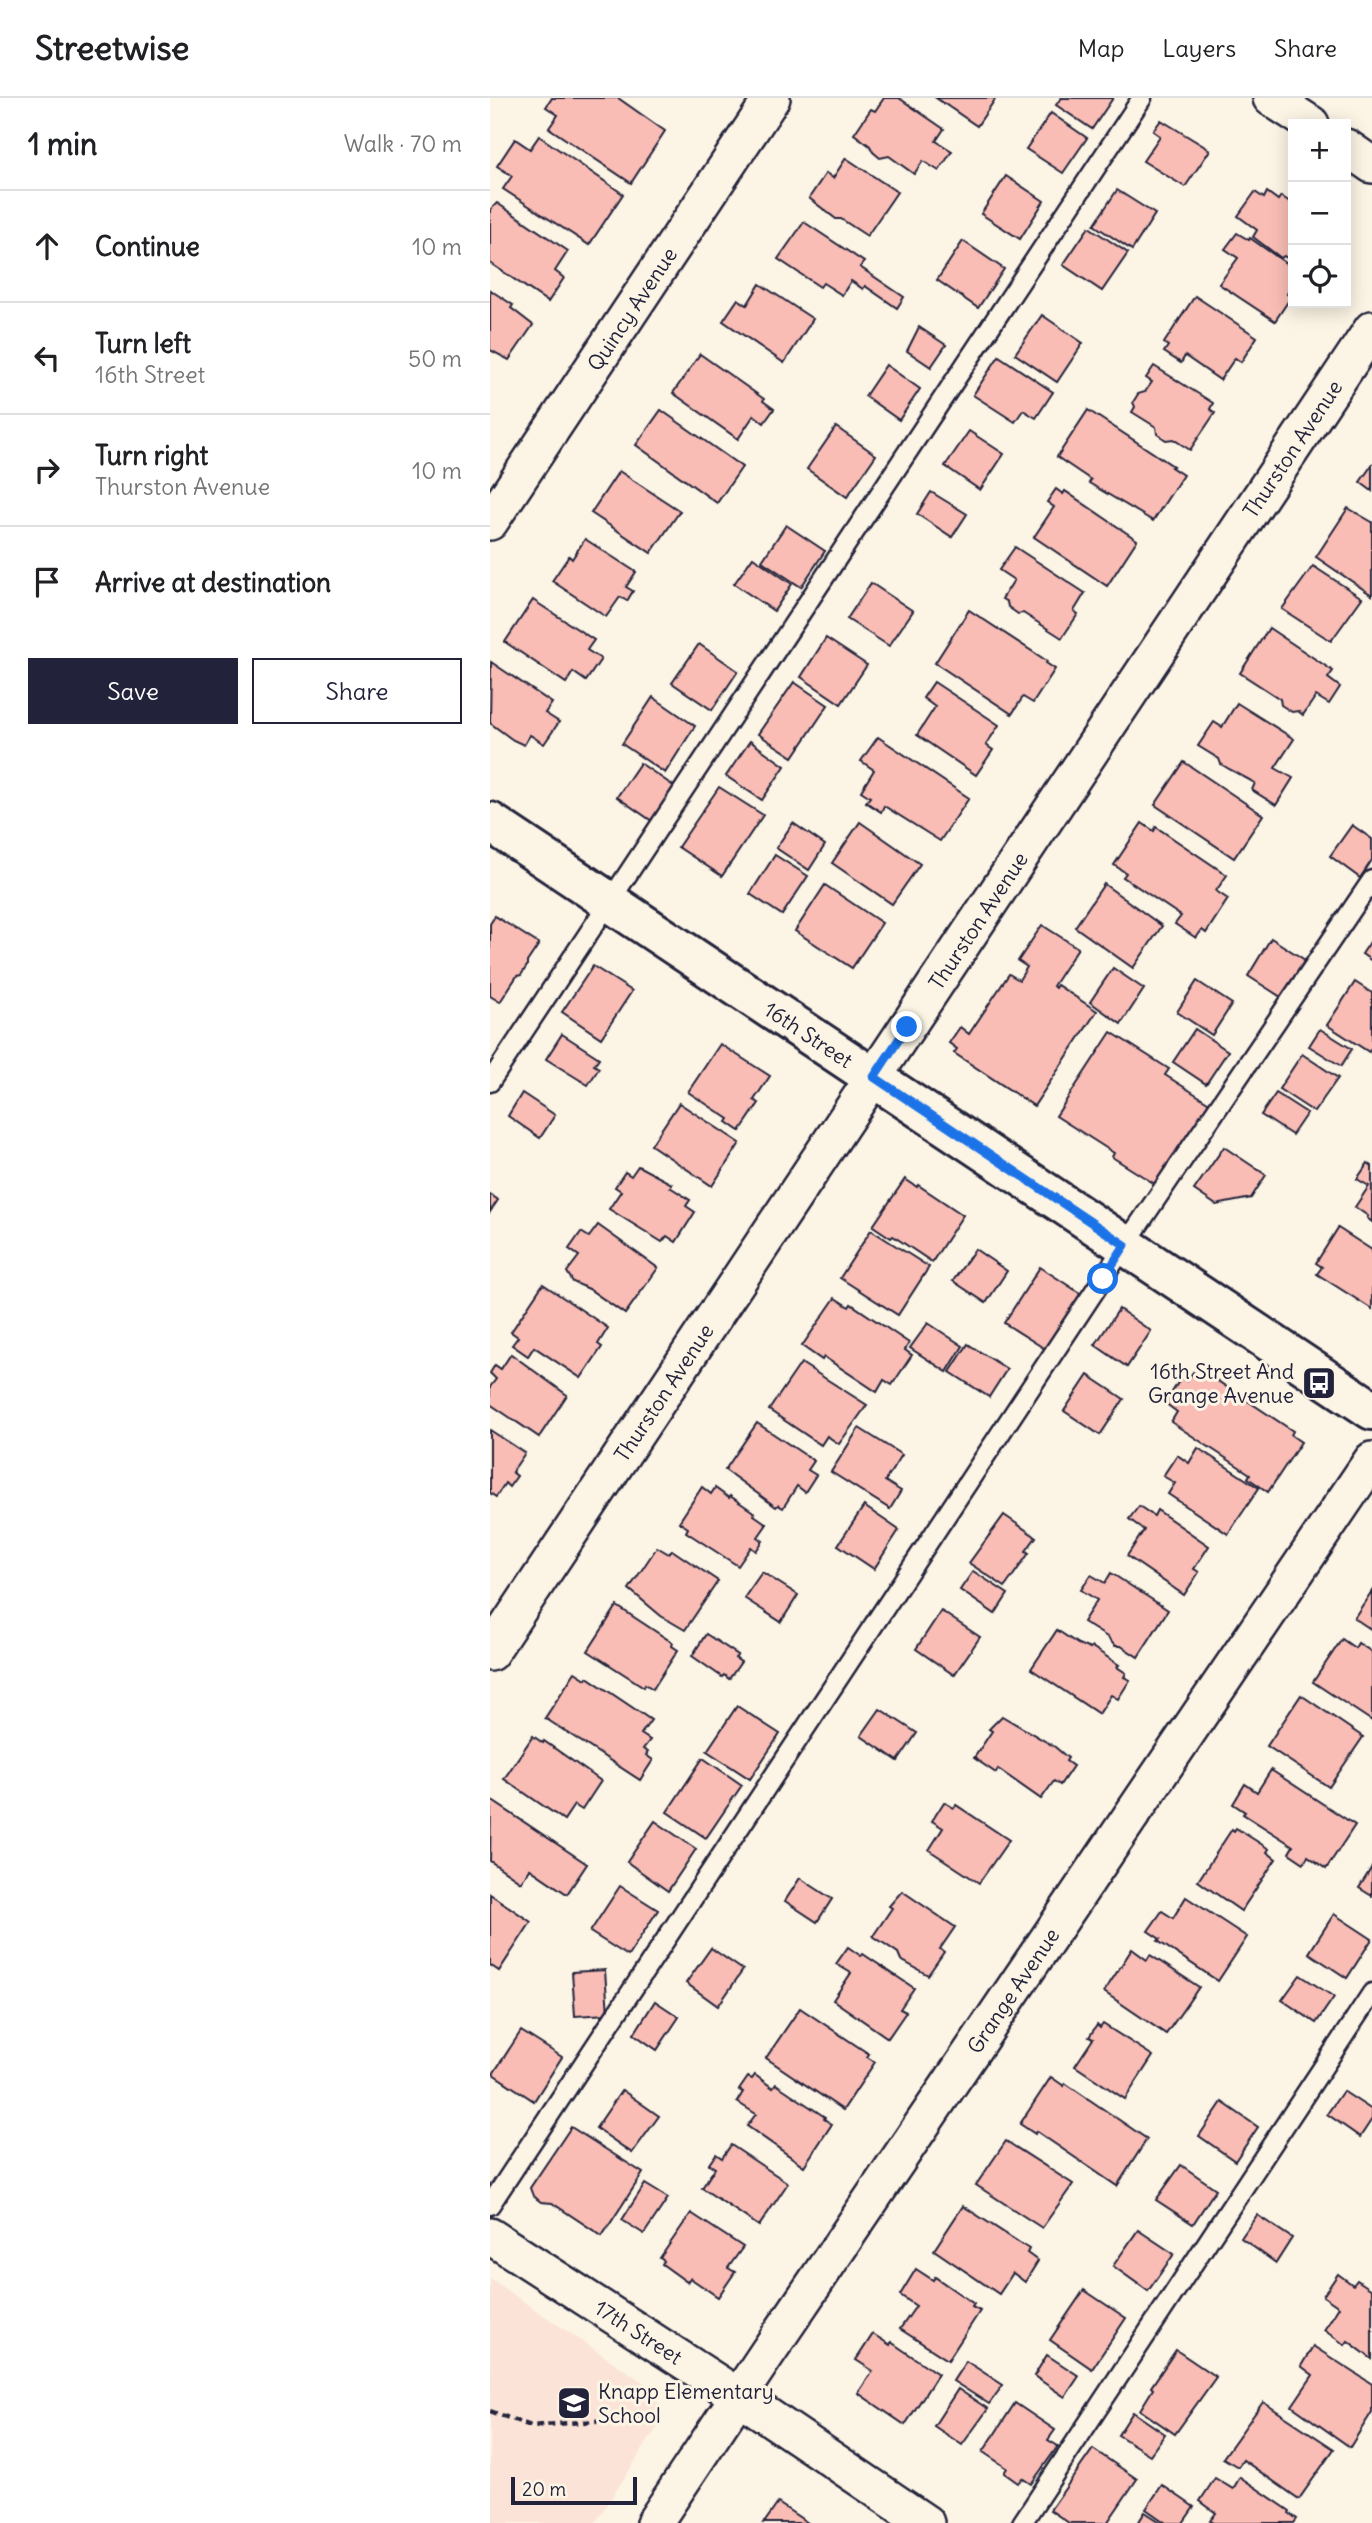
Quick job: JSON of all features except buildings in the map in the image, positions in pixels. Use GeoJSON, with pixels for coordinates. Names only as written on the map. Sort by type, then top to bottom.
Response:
{"type":"FeatureCollection","features":[{"type":"Feature","properties":{"kind":"street","name":"Quincy Avenue"},"geometry":{"type":"LineString","coordinates":[[490,522],[772,98]]}},
{"type":"Feature","properties":{"kind":"street"},"geometry":{"type":"LineString","coordinates":[[1271,98],[1303,119]]}},
{"type":"Feature","properties":{"kind":"street"},"geometry":{"type":"LineString","coordinates":[[1351,150],[1372,165]]}},
{"type":"Feature","properties":{"kind":"street","name":"Thurston Avenue"},"geometry":{"type":"LineString","coordinates":[[490,1653],[1372,329]]}},
{"type":"Feature","properties":{"kind":"street","name":"16th Street"},"geometry":{"type":"LineString","coordinates":[[490,822],[1372,1410]]}},
{"type":"Feature","properties":{"kind":"street","name":"Grange Avenue"},"geometry":{"type":"LineString","coordinates":[[654,2523],[1372,1460]]}},
{"type":"Feature","properties":{"kind":"street","name":"17th Street"},"geometry":{"type":"LineString","coordinates":[[490,2236],[738,2396],[926,2523]]}},
{"type":"Feature","properties":{"kind":"lane"},"geometry":{"type":"LineString","coordinates":[[490,1082],[1142,98]]}},
{"type":"Feature","properties":{"kind":"lane"},"geometry":{"type":"LineString","coordinates":[[490,2205],[1125,1245],[1372,880]]}},
{"type":"Feature","properties":{"kind":"lane"},"geometry":{"type":"LineString","coordinates":[[1022,2523],[1372,1993]]}},
{"type":"Feature","properties":{"kind":"path"},"geometry":{"type":"LineString","coordinates":[[490,2411],[531,2426],[646,2417],[666,2412]]}},
{"type":"Feature","properties":{"kind":"shaded area","name":"Knapp Elementary School"},"geometry":{"type":"Polygon","coordinates":[[[490,2279],[652,2388],[664,2417],[595,2523],[490,2523],[490,2279]]]}},
{"type":"Feature","properties":{"kind":"place","name":"16th Street And Grange Avenue"},"geometry":{"type":"Point","coordinates":[1319,1383]}},
{"type":"Feature","properties":{"kind":"place","name":"Knapp Elementary School"},"geometry":{"type":"Point","coordinates":[574,2403]}},
{"type":"Feature","properties":{"kind":"route"},"geometry":{"type":"LineString","coordinates":[[907,1027],[874,1077],[1125,1245],[1103,1279]]}}]}
